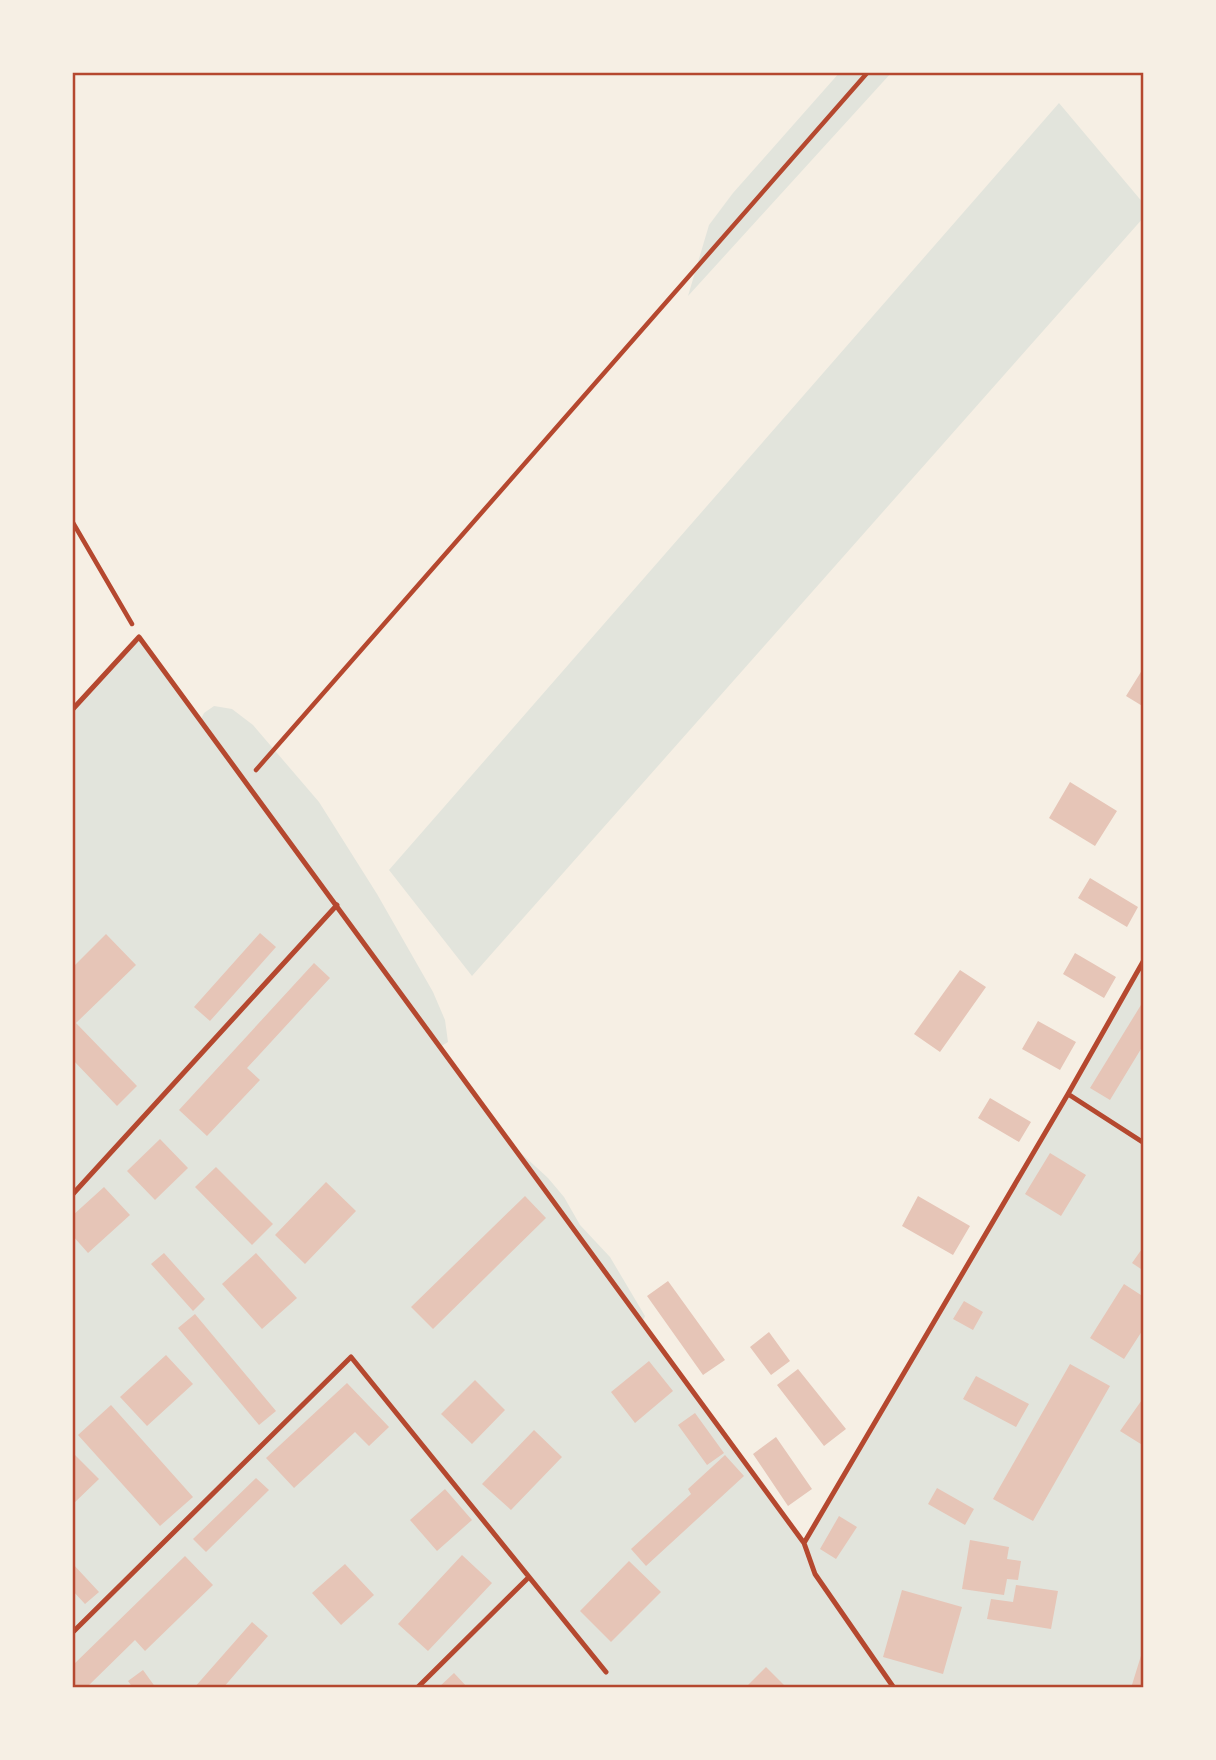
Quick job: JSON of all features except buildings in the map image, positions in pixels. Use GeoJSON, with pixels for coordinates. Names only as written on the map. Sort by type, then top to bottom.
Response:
{"type":"FeatureCollection","features":[{"type":"Feature","properties":{"kind":"lane"},"geometry":{"type":"LineString","coordinates":[[72,710],[139,637],[804,1543],[816,1574],[894,1688]]}},
{"type":"Feature","properties":{"kind":"lane"},"geometry":{"type":"LineString","coordinates":[[72,1195],[337,905]]}},
{"type":"Feature","properties":{"kind":"lane"},"geometry":{"type":"LineString","coordinates":[[804,1543],[1144,960]]}},
{"type":"Feature","properties":{"kind":"lane"},"geometry":{"type":"LineString","coordinates":[[1068,1094],[1144,1143]]}},
{"type":"Feature","properties":{"kind":"lane"},"geometry":{"type":"LineString","coordinates":[[72,1633],[351,1357],[606,1672]]}},
{"type":"Feature","properties":{"kind":"lane"},"geometry":{"type":"LineString","coordinates":[[417,1688],[528,1577]]}},
{"type":"Feature","properties":{"kind":"path"},"geometry":{"type":"LineString","coordinates":[[246,781],[868,72]]}},
{"type":"Feature","properties":{"kind":"path"},"geometry":{"type":"LineString","coordinates":[[72,521],[139,637]]}},
{"type":"Feature","properties":{"kind":"shaded area"},"geometry":{"type":"Polygon","coordinates":[[[840,72],[892,72],[688,296],[709,225],[733,193],[840,72]]]}},
{"type":"Feature","properties":{"kind":"shaded area"},"geometry":{"type":"Polygon","coordinates":[[[1059,103],[1144,204],[1144,217],[472,976],[389,870],[1059,103]]]}},
{"type":"Feature","properties":{"kind":"shaded area"},"geometry":{"type":"Polygon","coordinates":[[[139,637],[201,719],[204,713],[214,706],[232,709],[253,725],[319,802],[377,894],[433,992],[445,1020],[448,1042],[440,1047],[511,1144],[548,1178],[564,1197],[580,1225],[610,1257],[645,1316],[642,1323],[804,1542],[1144,960],[1144,1688],[72,1688],[72,710],[139,637]]]}}]}
